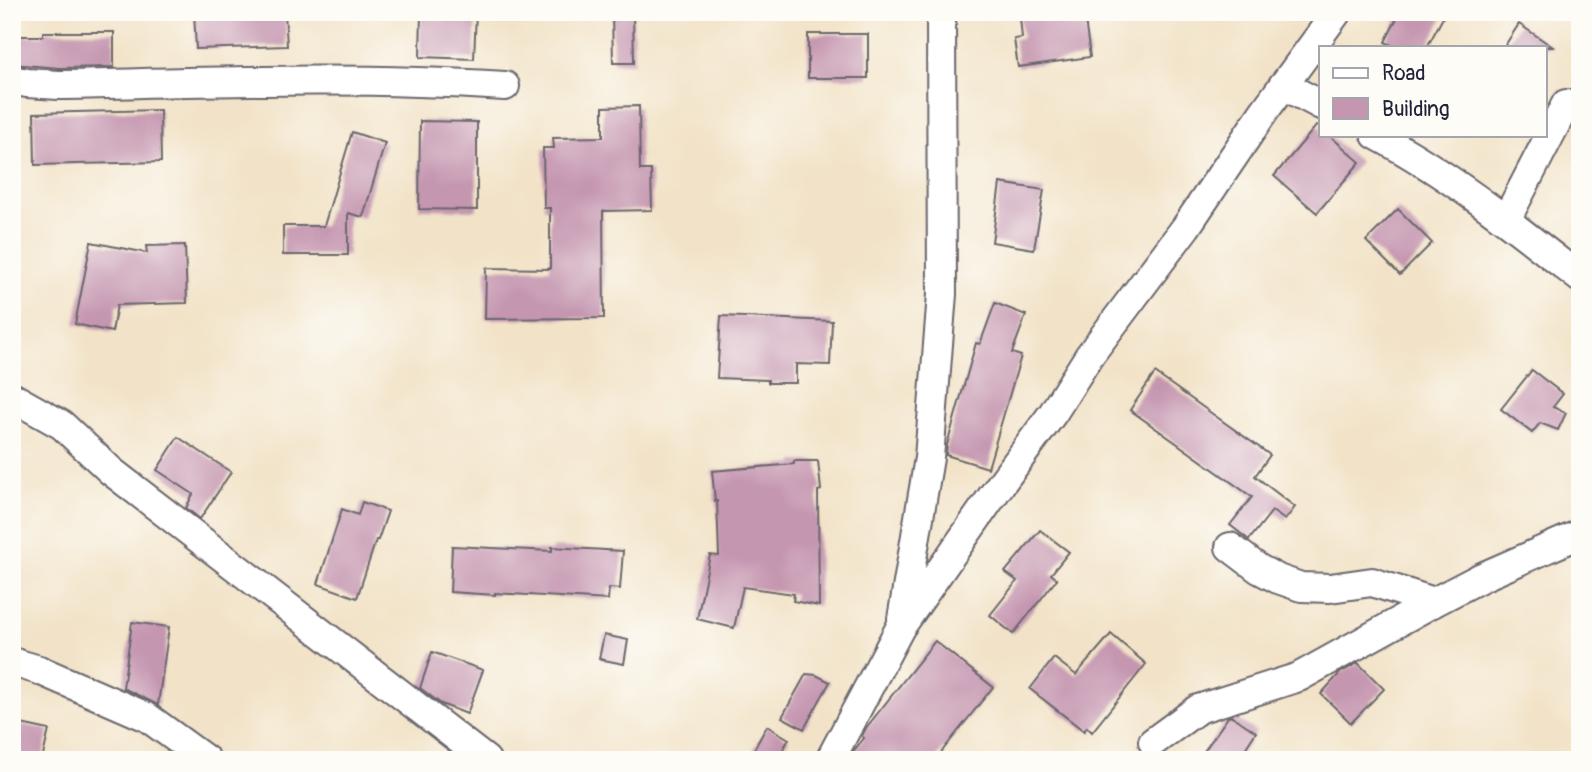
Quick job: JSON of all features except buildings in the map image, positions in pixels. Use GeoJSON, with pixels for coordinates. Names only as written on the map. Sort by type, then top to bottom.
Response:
{"type":"FeatureCollection","features":[{"type":"Feature","properties":{"kind":"street"},"geometry":{"type":"LineString","coordinates":[[900,628],[929,458],[942,294],[941,12]]}},
{"type":"Feature","properties":{"kind":"street"},"geometry":{"type":"LineString","coordinates":[[830,760],[900,628],[1053,413],[1089,356],[1186,227],[1283,85],[1338,12]]}},
{"type":"Feature","properties":{"kind":"street"},"geometry":{"type":"LineString","coordinates":[[12,80],[59,85],[383,80],[505,86]]}},
{"type":"Feature","properties":{"kind":"street"},"geometry":{"type":"LineString","coordinates":[[1283,85],[1319,104]]}},
{"type":"Feature","properties":{"kind":"street"},"geometry":{"type":"LineString","coordinates":[[1507,220],[1566,104]]}},
{"type":"Feature","properties":{"kind":"street"},"geometry":{"type":"LineString","coordinates":[[1378,136],[1405,150],[1507,220],[1580,278]]}},
{"type":"Feature","properties":{"kind":"street"},"geometry":{"type":"LineString","coordinates":[[12,397],[62,425],[111,471],[482,759]]}},
{"type":"Feature","properties":{"kind":"street"},"geometry":{"type":"LineString","coordinates":[[1153,742],[1198,709],[1299,677],[1482,577],[1580,534]]}},
{"type":"Feature","properties":{"kind":"street"},"geometry":{"type":"LineString","coordinates":[[1230,547],[1269,574],[1301,587],[1330,588],[1372,582],[1434,602]]}},
{"type":"Feature","properties":{"kind":"street"},"geometry":{"type":"LineString","coordinates":[[12,662],[39,670],[147,717],[206,760]]}}]}
